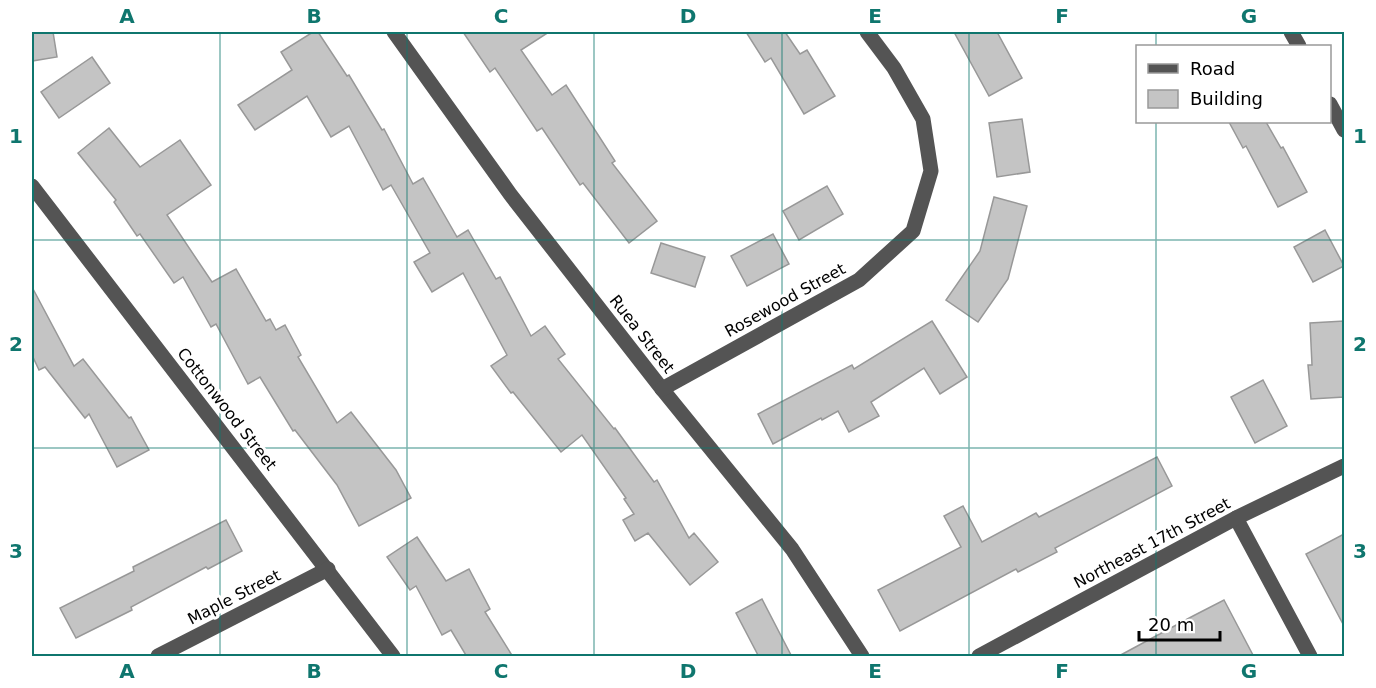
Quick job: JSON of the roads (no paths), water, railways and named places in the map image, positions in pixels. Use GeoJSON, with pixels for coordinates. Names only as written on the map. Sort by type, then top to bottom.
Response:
{"type":"FeatureCollection","features":[{"type":"Feature","properties":{"kind":"street","name":"Ruea Street"},"geometry":{"type":"LineString","coordinates":[[393,32],[510,194],[662,389],[792,549],[862,657]]}},
{"type":"Feature","properties":{"kind":"street","name":"Rosewood Street"},"geometry":{"type":"LineString","coordinates":[[662,389],[859,280],[913,231],[931,171],[923,119],[894,69],[867,32]]}},
{"type":"Feature","properties":{"kind":"street"},"geometry":{"type":"LineString","coordinates":[[1331,107],[1344,130]]}},
{"type":"Feature","properties":{"kind":"street","name":"Cottonwood Street"},"geometry":{"type":"LineString","coordinates":[[32,186],[393,657]]}},
{"type":"Feature","properties":{"kind":"street","name":"Northeast 17th Street"},"geometry":{"type":"LineString","coordinates":[[979,657],[1236,518],[1344,466]]}},
{"type":"Feature","properties":{"kind":"street"},"geometry":{"type":"LineString","coordinates":[[1236,518],[1310,657]]}},
{"type":"Feature","properties":{"kind":"street","name":"Maple Street"},"geometry":{"type":"LineString","coordinates":[[158,657],[327,569]]}}]}
